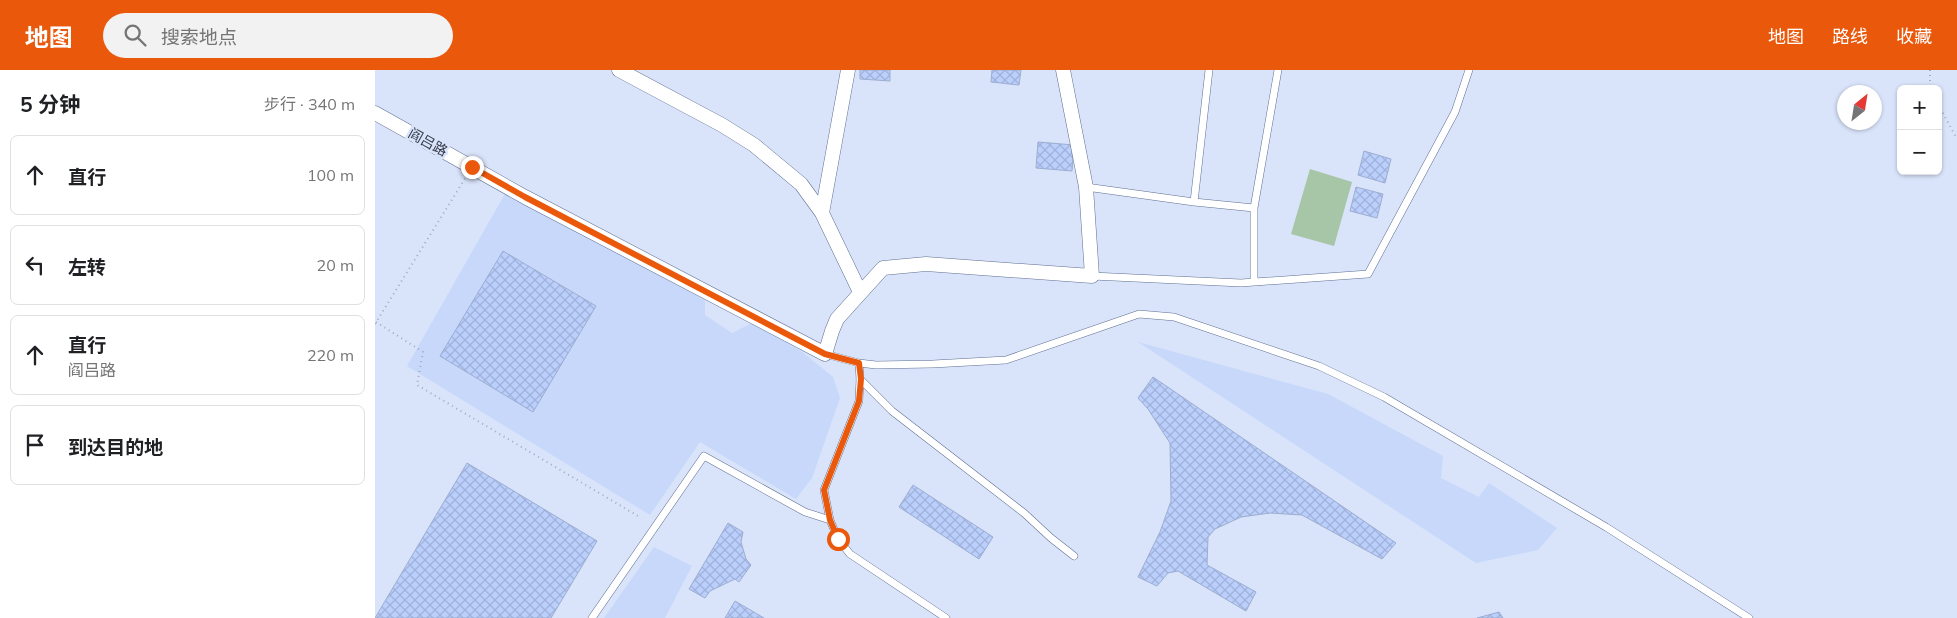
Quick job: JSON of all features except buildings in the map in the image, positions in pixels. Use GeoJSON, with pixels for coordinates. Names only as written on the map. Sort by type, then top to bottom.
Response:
{"type":"FeatureCollection","features":[{"type":"Feature","properties":{"kind":"street"},"geometry":{"type":"LineString","coordinates":[[619,70],[722,125],[754,145],[801,184],[822,213],[857,295]]}},
{"type":"Feature","properties":{"kind":"street"},"geometry":{"type":"LineString","coordinates":[[822,213],[848,70]]}},
{"type":"Feature","properties":{"kind":"street"},"geometry":{"type":"LineString","coordinates":[[825,354],[837,319],[883,268],[926,264],[1092,276],[1087,187],[1063,70]]}},
{"type":"Feature","properties":{"kind":"street","name":"阎吕路"},"geometry":{"type":"LineString","coordinates":[[375,113],[534,201],[825,354]]}},
{"type":"Feature","properties":{"kind":"lane"},"geometry":{"type":"LineString","coordinates":[[1194,202],[1209,70]]}},
{"type":"Feature","properties":{"kind":"lane"},"geometry":{"type":"LineString","coordinates":[[1254,282],[1254,208],[1278,70]]}},
{"type":"Feature","properties":{"kind":"lane"},"geometry":{"type":"LineString","coordinates":[[1092,276],[1241,283],[1367,274],[1455,112],[1469,70]]}},
{"type":"Feature","properties":{"kind":"lane"},"geometry":{"type":"LineString","coordinates":[[1087,187],[1194,202],[1254,208]]}},
{"type":"Feature","properties":{"kind":"lane"},"geometry":{"type":"LineString","coordinates":[[825,354],[859,363],[876,365],[1006,360],[1139,314],[1175,317],[1319,366],[1384,398],[1606,527],[1749,618]]}},
{"type":"Feature","properties":{"kind":"lane"},"geometry":{"type":"LineString","coordinates":[[859,363],[861,379],[859,401],[824,490],[830,520],[838,539],[850,554],[946,618]]}},
{"type":"Feature","properties":{"kind":"lane"},"geometry":{"type":"LineString","coordinates":[[861,379],[892,411],[1023,512],[1074,556]]}},
{"type":"Feature","properties":{"kind":"lane"},"geometry":{"type":"LineString","coordinates":[[593,618],[704,456],[805,512],[830,520]]}},
{"type":"Feature","properties":{"kind":"path"},"geometry":{"type":"LineString","coordinates":[[1930,70],[1930,85]]}},
{"type":"Feature","properties":{"kind":"path"},"geometry":{"type":"LineString","coordinates":[[1942,111],[1957,139]]}},
{"type":"Feature","properties":{"kind":"path"},"geometry":{"type":"LineString","coordinates":[[472,167],[376,323],[423,352],[417,385],[638,516]]}},
{"type":"Feature","properties":{"kind":"shaded area"},"geometry":{"type":"Polygon","coordinates":[[[506,192],[705,300],[705,315],[732,333],[752,323],[801,351],[833,377],[840,398],[812,478],[796,499],[700,442],[650,515],[407,366],[506,192]]]}},
{"type":"Feature","properties":{"kind":"shaded area"},"geometry":{"type":"Polygon","coordinates":[[[1138,342],[1328,394],[1443,456],[1441,478],[1479,497],[1489,483],[1557,528],[1538,550],[1476,563],[1138,342]]]}},
{"type":"Feature","properties":{"kind":"shaded area"},"geometry":{"type":"Polygon","coordinates":[[[654,547],[692,566],[665,618],[604,618],[654,547]]]}},
{"type":"Feature","properties":{"kind":"green space"},"geometry":{"type":"Polygon","coordinates":[[[1310,169],[1352,182],[1334,246],[1291,234],[1310,169]]]}},
{"type":"Feature","properties":{"kind":"route"},"geometry":{"type":"LineString","coordinates":[[472,167],[525,197],[825,354],[859,363],[861,379],[859,401],[824,490],[830,520],[838,539]]}}]}
